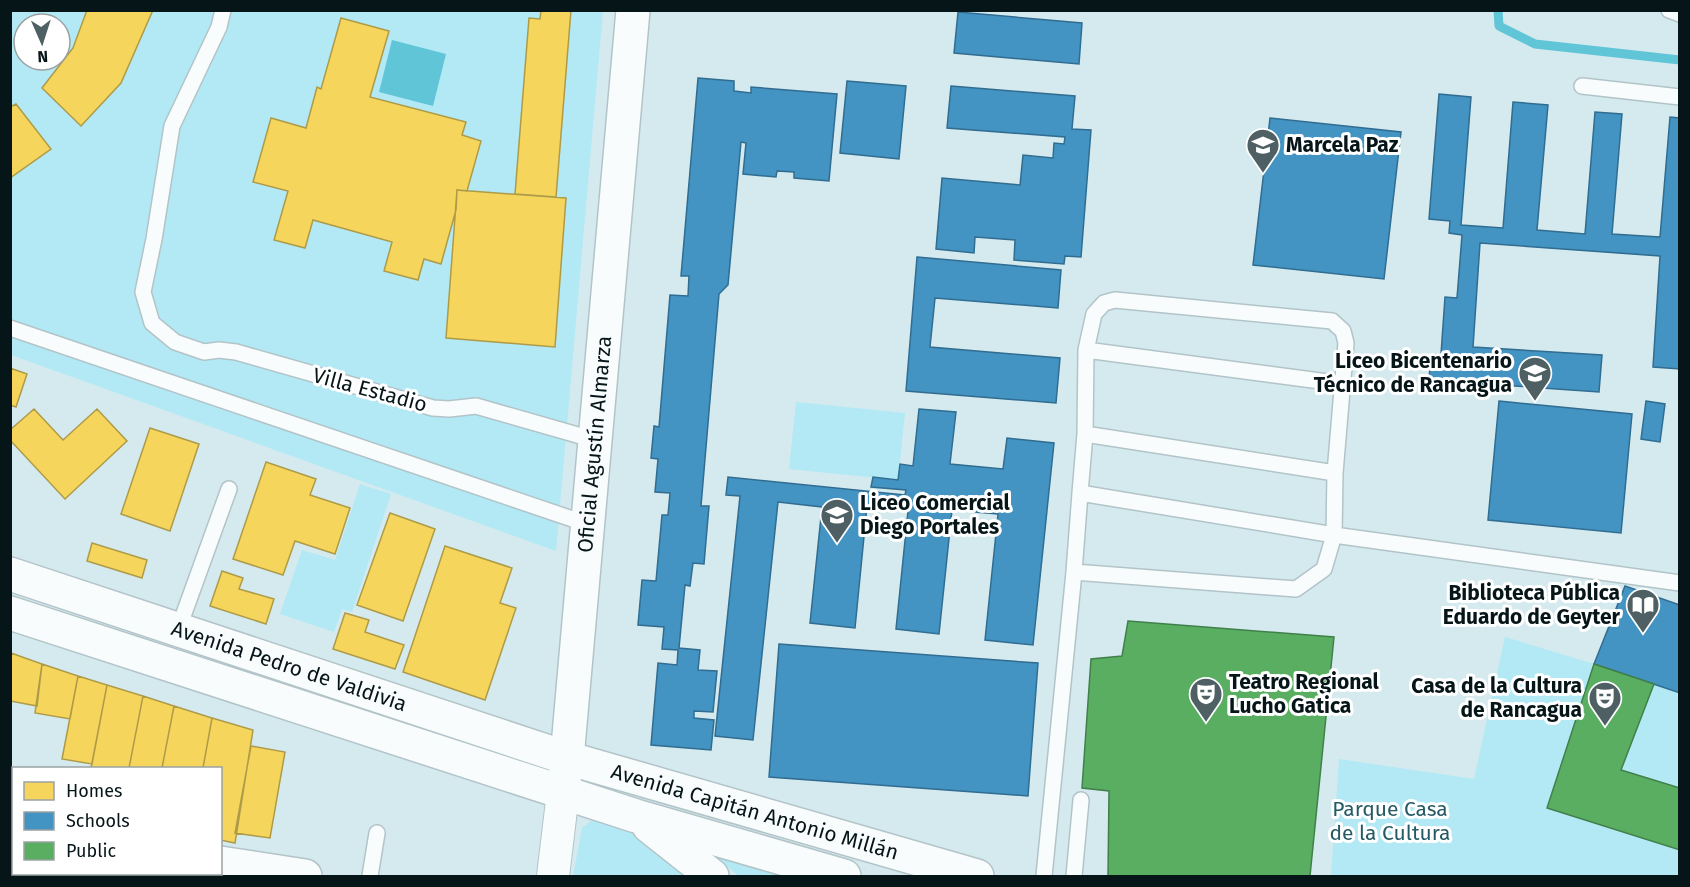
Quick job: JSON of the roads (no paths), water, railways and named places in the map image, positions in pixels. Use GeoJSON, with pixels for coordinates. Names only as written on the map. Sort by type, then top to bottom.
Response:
{"type":"FeatureCollection","features":[{"type":"Feature","properties":{"kind":"main road","name":"Oficial Agustín Almarza"},"geometry":{"type":"LineString","coordinates":[[567,758],[633,10]]}},
{"type":"Feature","properties":{"kind":"main road","name":"Avenida Pedro de Valdivia"},"geometry":{"type":"LineString","coordinates":[[10,574],[567,758]]}},
{"type":"Feature","properties":{"kind":"main road","name":"Avenida Pedro de Valdivia"},"geometry":{"type":"LineString","coordinates":[[10,613],[563,792]]}},
{"type":"Feature","properties":{"kind":"main road","name":"Avenida Capitán Antonio Millán"},"geometry":{"type":"LineString","coordinates":[[567,758],[977,876]]}},
{"type":"Feature","properties":{"kind":"main road","name":"Avenida Capitán Antonio Millán"},"geometry":{"type":"LineString","coordinates":[[563,792],[636,816],[844,876]]}},
{"type":"Feature","properties":{"kind":"main road"},"geometry":{"type":"LineString","coordinates":[[636,816],[712,876]]}},
{"type":"Feature","properties":{"kind":"main road"},"geometry":{"type":"LineString","coordinates":[[222,863],[305,876]]}},
{"type":"Feature","properties":{"kind":"street","name":"Oficial Agustín Almarza"},"geometry":{"type":"LineString","coordinates":[[553,876],[567,758]]}},
{"type":"Feature","properties":{"kind":"lane","name":"Villa Estadio"},"geometry":{"type":"LineString","coordinates":[[223,10],[219,27],[172,126],[143,292],[152,323],[175,342],[204,352],[219,350],[236,352],[433,408],[476,406],[595,440]]}},
{"type":"Feature","properties":{"kind":"lane"},"geometry":{"type":"LineString","coordinates":[[1669,10],[1680,14]]}},
{"type":"Feature","properties":{"kind":"lane"},"geometry":{"type":"LineString","coordinates":[[1582,86],[1680,97]]}},
{"type":"Feature","properties":{"kind":"lane"},"geometry":{"type":"LineString","coordinates":[[1044,876],[1074,572],[1085,434],[1086,350],[1094,314],[1104,303],[1115,300],[1332,321],[1343,331],[1346,343],[1335,473],[1334,535],[1324,569],[1296,589],[1074,572]]}},
{"type":"Feature","properties":{"kind":"lane"},"geometry":{"type":"LineString","coordinates":[[10,328],[587,524]]}},
{"type":"Feature","properties":{"kind":"lane"},"geometry":{"type":"LineString","coordinates":[[1086,350],[1343,384]]}},
{"type":"Feature","properties":{"kind":"lane"},"geometry":{"type":"LineString","coordinates":[[1085,434],[1335,473]]}},
{"type":"Feature","properties":{"kind":"lane"},"geometry":{"type":"LineString","coordinates":[[178,630],[229,489]]}},
{"type":"Feature","properties":{"kind":"lane"},"geometry":{"type":"LineString","coordinates":[[1080,493],[1334,535],[1680,584]]}},
{"type":"Feature","properties":{"kind":"lane"},"geometry":{"type":"LineString","coordinates":[[1074,876],[1081,800]]}},
{"type":"Feature","properties":{"kind":"lane"},"geometry":{"type":"LineString","coordinates":[[370,876],[377,833]]}},
{"type":"Feature","properties":{"kind":"waterway"},"geometry":{"type":"LineString","coordinates":[[1498,10],[1499,26],[1535,44],[1680,60]]}},
{"type":"Feature","properties":{"kind":"place","name":"Marcela Paz"},"geometry":{"type":"Point","coordinates":[1263,174]}},
{"type":"Feature","properties":{"kind":"place","name":"Liceo Bicentenario Técnico de Rancagua"},"geometry":{"type":"Point","coordinates":[1535,402]}},
{"type":"Feature","properties":{"kind":"place","name":"Liceo Comercial Diego Portales"},"geometry":{"type":"Point","coordinates":[837,544]}},
{"type":"Feature","properties":{"kind":"place","name":"Biblioteca Pública Eduardo de Geyter"},"geometry":{"type":"Point","coordinates":[1643,634]}},
{"type":"Feature","properties":{"kind":"place","name":"Teatro Regional Lucho Gatica"},"geometry":{"type":"Point","coordinates":[1206,723]}},
{"type":"Feature","properties":{"kind":"place","name":"Casa de la Cultura de Rancagua"},"geometry":{"type":"Point","coordinates":[1605,727]}},
{"type":"Feature","properties":{"kind":"park label","name":"Parque Casa de la Cultura"},"geometry":{"type":"Point","coordinates":[1390,821]}}]}
